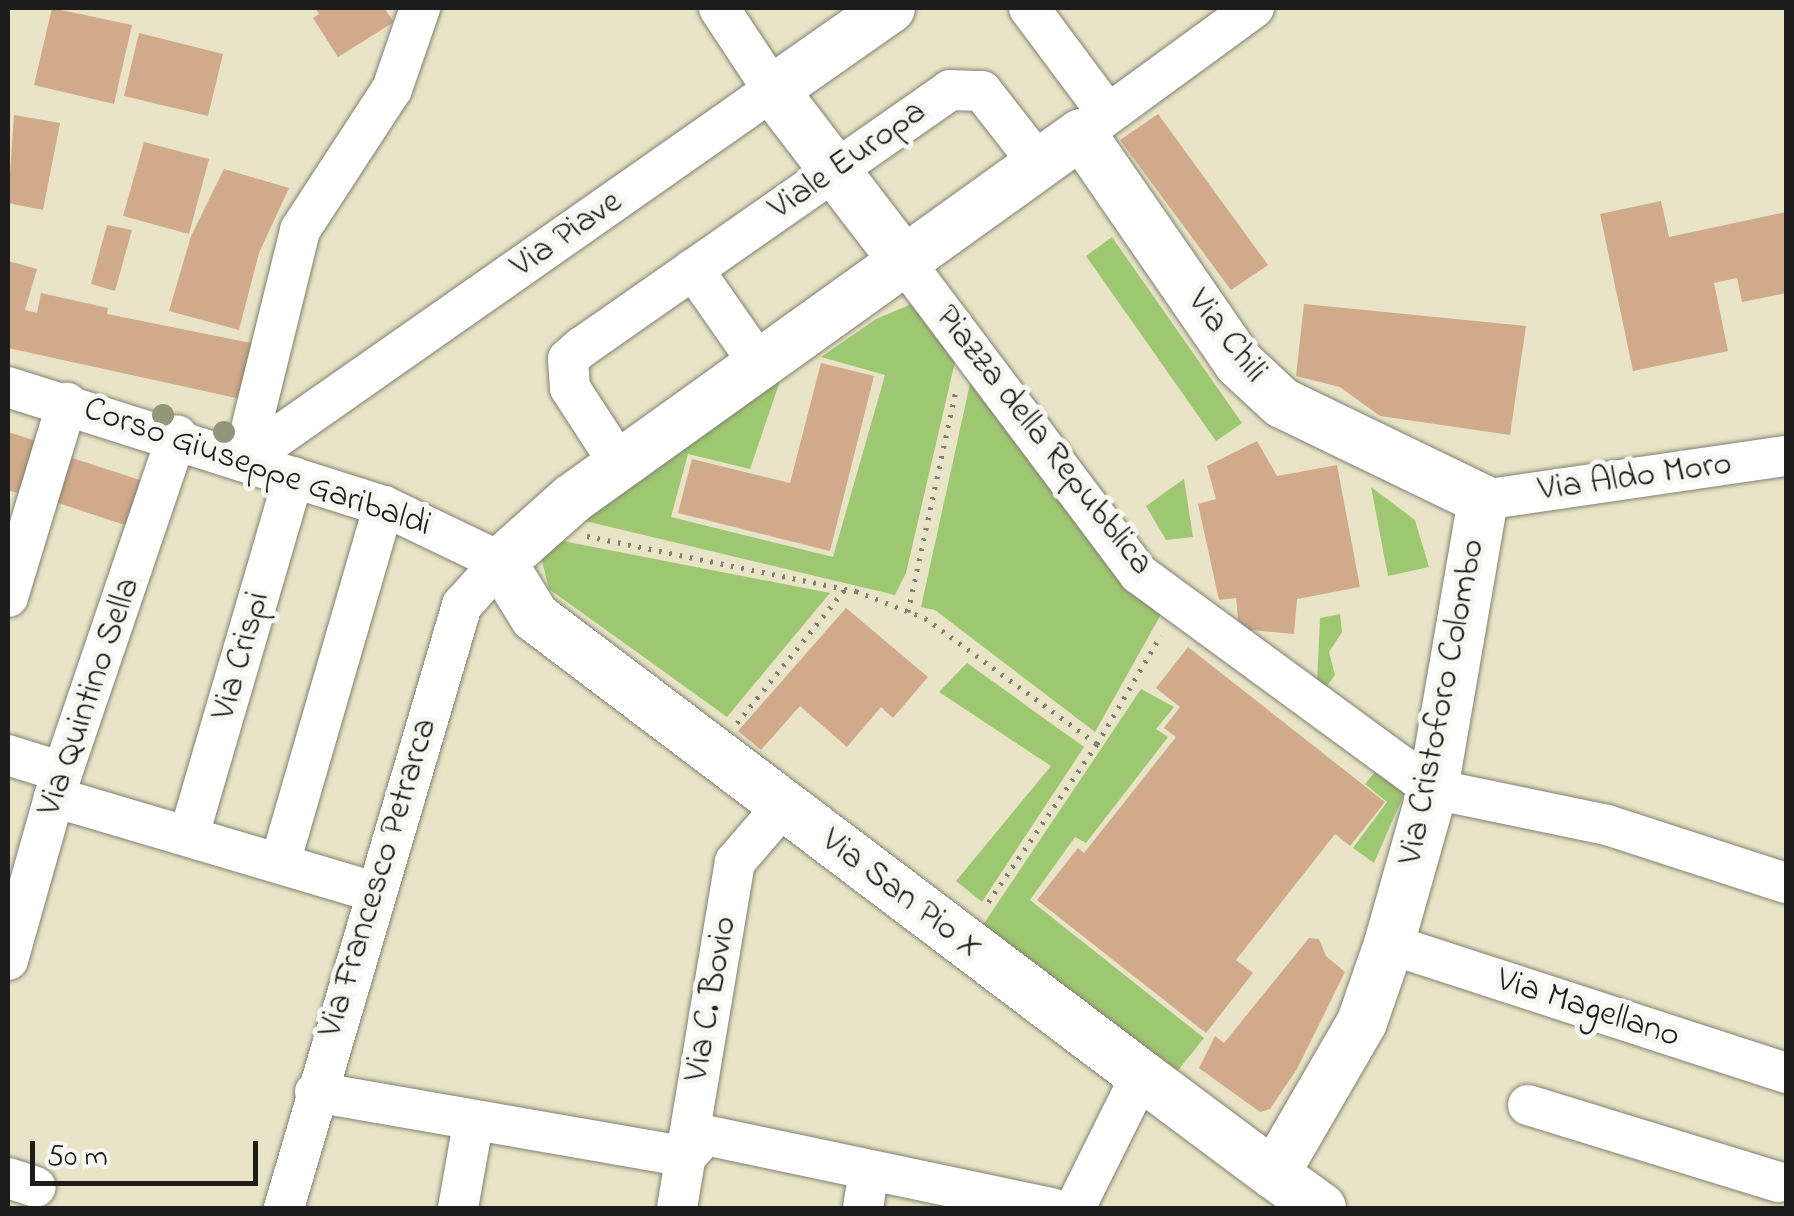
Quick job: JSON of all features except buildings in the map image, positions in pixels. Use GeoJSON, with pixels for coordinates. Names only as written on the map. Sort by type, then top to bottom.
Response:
{"type":"FeatureCollection","features":[{"type":"Feature","properties":{"kind":"main road","name":"Via Piave"},"geometry":{"type":"LineString","coordinates":[[773,90],[890,8]]}},
{"type":"Feature","properties":{"kind":"main road"},"geometry":{"type":"LineString","coordinates":[[773,90],[904,261]]}},
{"type":"Feature","properties":{"kind":"main road"},"geometry":{"type":"LineString","coordinates":[[502,562],[620,465],[1095,124]]}},
{"type":"Feature","properties":{"kind":"main road","name":"Via Chili"},"geometry":{"type":"LineString","coordinates":[[1095,124],[1239,364],[1282,403],[1483,500]]}},
{"type":"Feature","properties":{"kind":"main road","name":"Via Cristoforo Colombo"},"geometry":{"type":"LineString","coordinates":[[1274,1174],[1362,1022],[1389,944],[1433,789],[1483,500]]}},
{"type":"Feature","properties":{"kind":"main road","name":"Via San Pio X"},"geometry":{"type":"LineString","coordinates":[[502,562],[535,617],[1321,1208]]}},
{"type":"Feature","properties":{"kind":"street"},"geometry":{"type":"LineString","coordinates":[[243,461],[300,230],[392,89],[420,8]]}},
{"type":"Feature","properties":{"kind":"street"},"geometry":{"type":"LineString","coordinates":[[719,8],[773,90]]}},
{"type":"Feature","properties":{"kind":"street"},"geometry":{"type":"LineString","coordinates":[[1029,8],[1095,124],[1254,8]]}},
{"type":"Feature","properties":{"kind":"street","name":"Via Piave"},"geometry":{"type":"LineString","coordinates":[[243,461],[773,90]]}},
{"type":"Feature","properties":{"kind":"street","name":"Viale Europa"},"geometry":{"type":"LineString","coordinates":[[620,465],[570,388],[568,359],[693,269],[950,90],[982,91],[1039,164]]}},
{"type":"Feature","properties":{"kind":"street","name":"Piazza della Repubblica"},"geometry":{"type":"LineString","coordinates":[[904,261],[1139,574],[1433,789]]}},
{"type":"Feature","properties":{"kind":"street"},"geometry":{"type":"LineString","coordinates":[[693,269],[760,364]]}},
{"type":"Feature","properties":{"kind":"street","name":"Corso Giuseppe Garibaldi"},"geometry":{"type":"LineString","coordinates":[[8,387],[177,436],[384,506],[502,562]]}},
{"type":"Feature","properties":{"kind":"street"},"geometry":{"type":"LineString","coordinates":[[8,596],[68,403]]}},
{"type":"Feature","properties":{"kind":"street","name":"Via Quintino Sella"},"geometry":{"type":"LineString","coordinates":[[8,960],[58,784],[177,436]]}},
{"type":"Feature","properties":{"kind":"street","name":"Via Aldo Moro"},"geometry":{"type":"LineString","coordinates":[[1483,500],[1786,456]]}},
{"type":"Feature","properties":{"kind":"street","name":"Via Crispi"},"geometry":{"type":"LineString","coordinates":[[190,835],[294,478]]}},
{"type":"Feature","properties":{"kind":"street"},"geometry":{"type":"LineString","coordinates":[[280,863],[384,506]]}},
{"type":"Feature","properties":{"kind":"street","name":"Via Francesco Petrarca"},"geometry":{"type":"LineString","coordinates":[[284,1208],[315,1092],[462,605],[502,562]]}},
{"type":"Feature","properties":{"kind":"street"},"geometry":{"type":"LineString","coordinates":[[8,755],[58,784],[190,835],[375,892]]}},
{"type":"Feature","properties":{"kind":"street"},"geometry":{"type":"LineString","coordinates":[[1433,789],[1607,825],[1786,883]]}},
{"type":"Feature","properties":{"kind":"street","name":"Via C. Bovio"},"geometry":{"type":"LineString","coordinates":[[677,1208],[735,862],[784,806]]}},
{"type":"Feature","properties":{"kind":"street","name":"Via Magellano"},"geometry":{"type":"LineString","coordinates":[[1389,944],[1786,1073]]}},
{"type":"Feature","properties":{"kind":"street"},"geometry":{"type":"LineString","coordinates":[[1074,1208],[1141,1076]]}},
{"type":"Feature","properties":{"kind":"street"},"geometry":{"type":"LineString","coordinates":[[315,1092],[473,1124],[686,1157],[706,1135],[866,1189],[1052,1208]]}},
{"type":"Feature","properties":{"kind":"street"},"geometry":{"type":"LineString","coordinates":[[1528,1105],[1778,1181]]}},
{"type":"Feature","properties":{"kind":"street"},"geometry":{"type":"LineString","coordinates":[[458,1208],[473,1124]]}},
{"type":"Feature","properties":{"kind":"path"},"geometry":{"type":"LineString","coordinates":[[908,612],[966,343]]}},
{"type":"Feature","properties":{"kind":"path"},"geometry":{"type":"LineString","coordinates":[[540,528],[845,589],[908,612],[1097,744]]}},
{"type":"Feature","properties":{"kind":"path"},"geometry":{"type":"LineString","coordinates":[[712,752],[845,589]]}},
{"type":"Feature","properties":{"kind":"path"},"geometry":{"type":"LineString","coordinates":[[960,939],[1097,744],[1180,603]]}},
{"type":"Feature","properties":{"kind":"green space"},"geometry":{"type":"Polygon","coordinates":[[[1112,237],[1242,423],[1216,441],[1086,256],[1112,237]]]}},
{"type":"Feature","properties":{"kind":"green space"},"geometry":{"type":"Polygon","coordinates":[[[912,304],[957,353],[906,573],[895,595],[581,520],[780,381],[750,469],[688,454],[671,517],[833,557],[885,375],[821,357],[876,319],[912,304]]]}},
{"type":"Feature","properties":{"kind":"green space"},"geometry":{"type":"Polygon","coordinates":[[[973,370],[1164,609],[1095,732],[935,610],[921,607],[973,370]]]}},
{"type":"Feature","properties":{"kind":"green space"},"geometry":{"type":"Polygon","coordinates":[[[1184,479],[1193,537],[1166,540],[1146,506],[1184,479]]]}},
{"type":"Feature","properties":{"kind":"green space"},"geometry":{"type":"Polygon","coordinates":[[[1371,487],[1415,520],[1429,567],[1388,576],[1371,487]]]}},
{"type":"Feature","properties":{"kind":"green space"},"geometry":{"type":"Polygon","coordinates":[[[547,538],[830,593],[727,717],[549,589],[541,557],[547,538]]]}},
{"type":"Feature","properties":{"kind":"green space"},"geometry":{"type":"Polygon","coordinates":[[[1340,614],[1342,632],[1329,652],[1335,675],[1326,687],[1317,683],[1320,618],[1340,614]]]}},
{"type":"Feature","properties":{"kind":"green space"},"geometry":{"type":"Polygon","coordinates":[[[967,663],[1084,747],[982,902],[956,881],[1051,766],[939,692],[967,663]]]}},
{"type":"Feature","properties":{"kind":"green space"},"geometry":{"type":"Polygon","coordinates":[[[1141,689],[1174,707],[1156,729],[1168,737],[1086,843],[1075,837],[1030,900],[1204,1038],[1167,1084],[975,937],[1141,689]]]}},
{"type":"Feature","properties":{"kind":"green space"},"geometry":{"type":"Polygon","coordinates":[[[1380,766],[1409,783],[1374,863],[1353,848],[1387,802],[1365,784],[1380,766]]]}}]}
